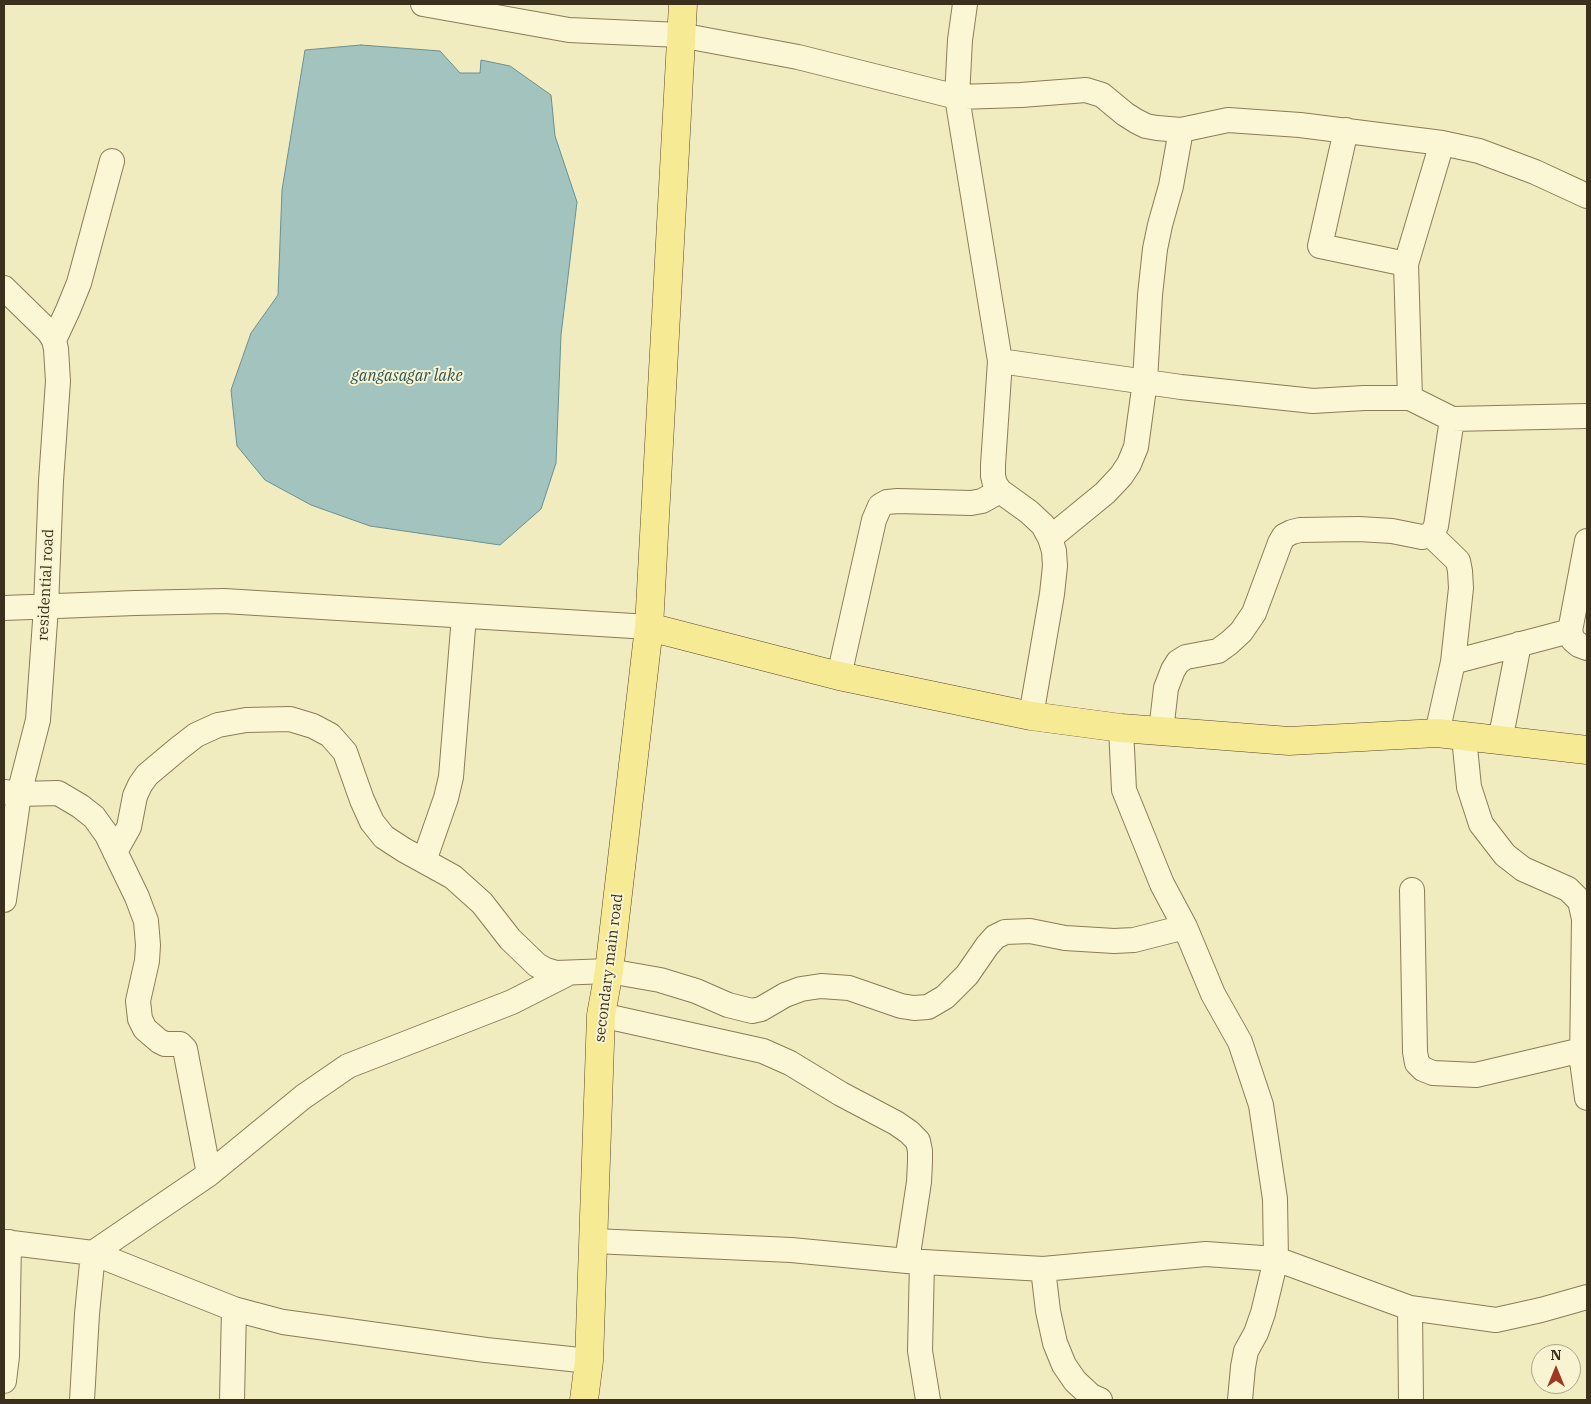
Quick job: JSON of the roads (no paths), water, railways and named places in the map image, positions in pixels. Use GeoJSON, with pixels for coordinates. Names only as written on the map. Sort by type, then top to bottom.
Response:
{"type":"FeatureCollection","features":[{"type":"Feature","properties":{"kind":"main road","name":"secondary main road"},"geometry":{"type":"LineString","coordinates":[[584,1400],[589,1361],[601,1015],[609,971],[649,627],[683,4]]}},
{"type":"Feature","properties":{"kind":"main road"},"geometry":{"type":"LineString","coordinates":[[649,627],[838,676],[1031,716],[1121,728],[1289,741],[1437,733],[1587,750]]}},
{"type":"Feature","properties":{"kind":"street"},"geometry":{"type":"LineString","coordinates":[[423,4],[569,30],[680,35],[798,57],[957,97],[1086,90],[1102,95],[1125,114],[1146,126],[1157,128],[1181,130],[1228,120],[1300,125],[1442,143],[1479,150],[1535,172],[1587,196]]}},
{"type":"Feature","properties":{"kind":"street"},"geometry":{"type":"LineString","coordinates":[[965,4],[960,40],[957,97],[1000,362],[992,465],[993,476],[995,484],[1000,491],[1029,512],[1043,525],[1054,551],[1055,566],[1052,594],[1031,716]]}},
{"type":"Feature","properties":{"kind":"street"},"geometry":{"type":"LineString","coordinates":[[1050,538],[1105,493],[1121,476],[1129,464],[1136,447],[1145,381],[1150,295],[1155,249],[1171,186],[1181,130]]}},
{"type":"Feature","properties":{"kind":"street"},"geometry":{"type":"LineString","coordinates":[[1346,130],[1320,246],[1406,264]]}},
{"type":"Feature","properties":{"kind":"street"},"geometry":{"type":"LineString","coordinates":[[1410,398],[1406,264],[1442,143]]}},
{"type":"Feature","properties":{"kind":"street"},"geometry":{"type":"LineString","coordinates":[[54,340],[79,283],[112,161]]}},
{"type":"Feature","properties":{"kind":"street","name":"residential road"},"geometry":{"type":"LineString","coordinates":[[4,288],[42,324],[54,340],[58,360],[46,607],[38,720],[11,792],[4,900]]}},
{"type":"Feature","properties":{"kind":"street"},"geometry":{"type":"LineString","coordinates":[[1000,362],[1313,401],[1410,398],[1452,419],[1587,416]]}},
{"type":"Feature","properties":{"kind":"street"},"geometry":{"type":"LineString","coordinates":[[1432,535],[1436,526],[1452,419]]}},
{"type":"Feature","properties":{"kind":"street"},"geometry":{"type":"LineString","coordinates":[[838,676],[874,520],[880,506],[887,502],[898,501],[971,503],[1000,491]]}},
{"type":"Feature","properties":{"kind":"street"},"geometry":{"type":"LineString","coordinates":[[1161,731],[1166,688],[1178,662],[1186,656],[1218,651],[1229,644],[1241,632],[1254,613],[1284,536],[1300,530],[1359,529],[1392,531],[1422,537],[1432,535]]}},
{"type":"Feature","properties":{"kind":"street"},"geometry":{"type":"LineString","coordinates":[[1432,535],[1458,561],[1461,588],[1453,662],[1437,733]]}},
{"type":"Feature","properties":{"kind":"street"},"geometry":{"type":"LineString","coordinates":[[1587,541],[1570,632],[1574,640],[1587,648]]}},
{"type":"Feature","properties":{"kind":"street"},"geometry":{"type":"LineString","coordinates":[[4,608],[224,601],[649,627]]}},
{"type":"Feature","properties":{"kind":"street"},"geometry":{"type":"LineString","coordinates":[[424,862],[446,798],[451,777],[464,616]]}},
{"type":"Feature","properties":{"kind":"street"},"geometry":{"type":"LineString","coordinates":[[1453,662],[1570,632]]}},
{"type":"Feature","properties":{"kind":"street"},"geometry":{"type":"LineString","coordinates":[[1500,741],[1519,644]]}},
{"type":"Feature","properties":{"kind":"street"},"geometry":{"type":"LineString","coordinates":[[115,852],[129,827],[140,785],[148,775],[196,735],[218,725],[246,720],[290,719],[313,726],[330,735],[345,752],[372,822],[384,837],[424,862],[453,877],[482,903],[510,939],[537,965],[556,973],[609,971],[660,980],[696,991],[728,1005],[752,1011],[761,1009],[785,995],[801,989],[821,986],[849,988],[901,1006],[914,1008],[928,1006],[945,997],[967,976],[995,937],[1005,932],[1030,931],[1065,938],[1114,942],[1134,940],[1185,927]]}},
{"type":"Feature","properties":{"kind":"street"},"geometry":{"type":"LineString","coordinates":[[1121,728],[1124,790],[1162,884],[1185,927],[1213,994],[1240,1042],[1261,1105],[1273,1174],[1276,1259],[1263,1313],[1256,1333],[1246,1351],[1240,1400]]}},
{"type":"Feature","properties":{"kind":"street"},"geometry":{"type":"LineString","coordinates":[[1464,737],[1469,787],[1481,824],[1505,855],[1523,869],[1568,890],[1584,902],[1582,1061],[1587,1098]]}},
{"type":"Feature","properties":{"kind":"street"},"geometry":{"type":"LineString","coordinates":[[11,792],[58,793],[94,816],[107,834],[146,920],[148,961],[138,1000],[140,1019],[152,1037],[165,1044],[180,1044],[185,1049],[209,1174]]}},
{"type":"Feature","properties":{"kind":"street"},"geometry":{"type":"LineString","coordinates":[[1412,890],[1415,1052],[1418,1063],[1423,1069],[1433,1074],[1476,1074],[1582,1050]]}},
{"type":"Feature","properties":{"kind":"street"},"geometry":{"type":"LineString","coordinates":[[93,1253],[209,1174],[303,1097],[348,1066],[512,1002],[569,973]]}},
{"type":"Feature","properties":{"kind":"street"},"geometry":{"type":"LineString","coordinates":[[601,1015],[763,1051],[790,1063],[841,1094],[896,1123],[918,1141],[920,1162],[915,1261],[920,1351],[928,1400]]}},
{"type":"Feature","properties":{"kind":"street"},"geometry":{"type":"LineString","coordinates":[[594,1241],[791,1250],[915,1261],[1043,1269],[1206,1254],[1276,1259],[1410,1308],[1496,1320],[1587,1300]]}},
{"type":"Feature","properties":{"kind":"street"},"geometry":{"type":"LineString","coordinates":[[4,1381],[8,1356],[6,1242],[93,1253],[234,1309],[283,1322],[486,1350],[589,1361]]}},
{"type":"Feature","properties":{"kind":"street"},"geometry":{"type":"LineString","coordinates":[[82,1400],[93,1253]]}},
{"type":"Feature","properties":{"kind":"street"},"geometry":{"type":"LineString","coordinates":[[1043,1269],[1048,1311],[1055,1343],[1064,1365],[1075,1381],[1091,1396],[1100,1400]]}},
{"type":"Feature","properties":{"kind":"street"},"geometry":{"type":"LineString","coordinates":[[1410,1308],[1411,1400]]}},
{"type":"Feature","properties":{"kind":"street"},"geometry":{"type":"LineString","coordinates":[[232,1400],[234,1309]]}},
{"type":"Feature","properties":{"kind":"water","name":"gangasagar lake"},"geometry":{"type":"Polygon","coordinates":[[[361,45],[440,51],[460,73],[480,73],[481,60],[510,66],[551,95],[555,136],[577,202],[561,335],[556,463],[541,509],[500,545],[370,526],[311,505],[265,480],[237,446],[231,390],[251,333],[278,295],[282,190],[305,50],[361,45]]]}}]}
